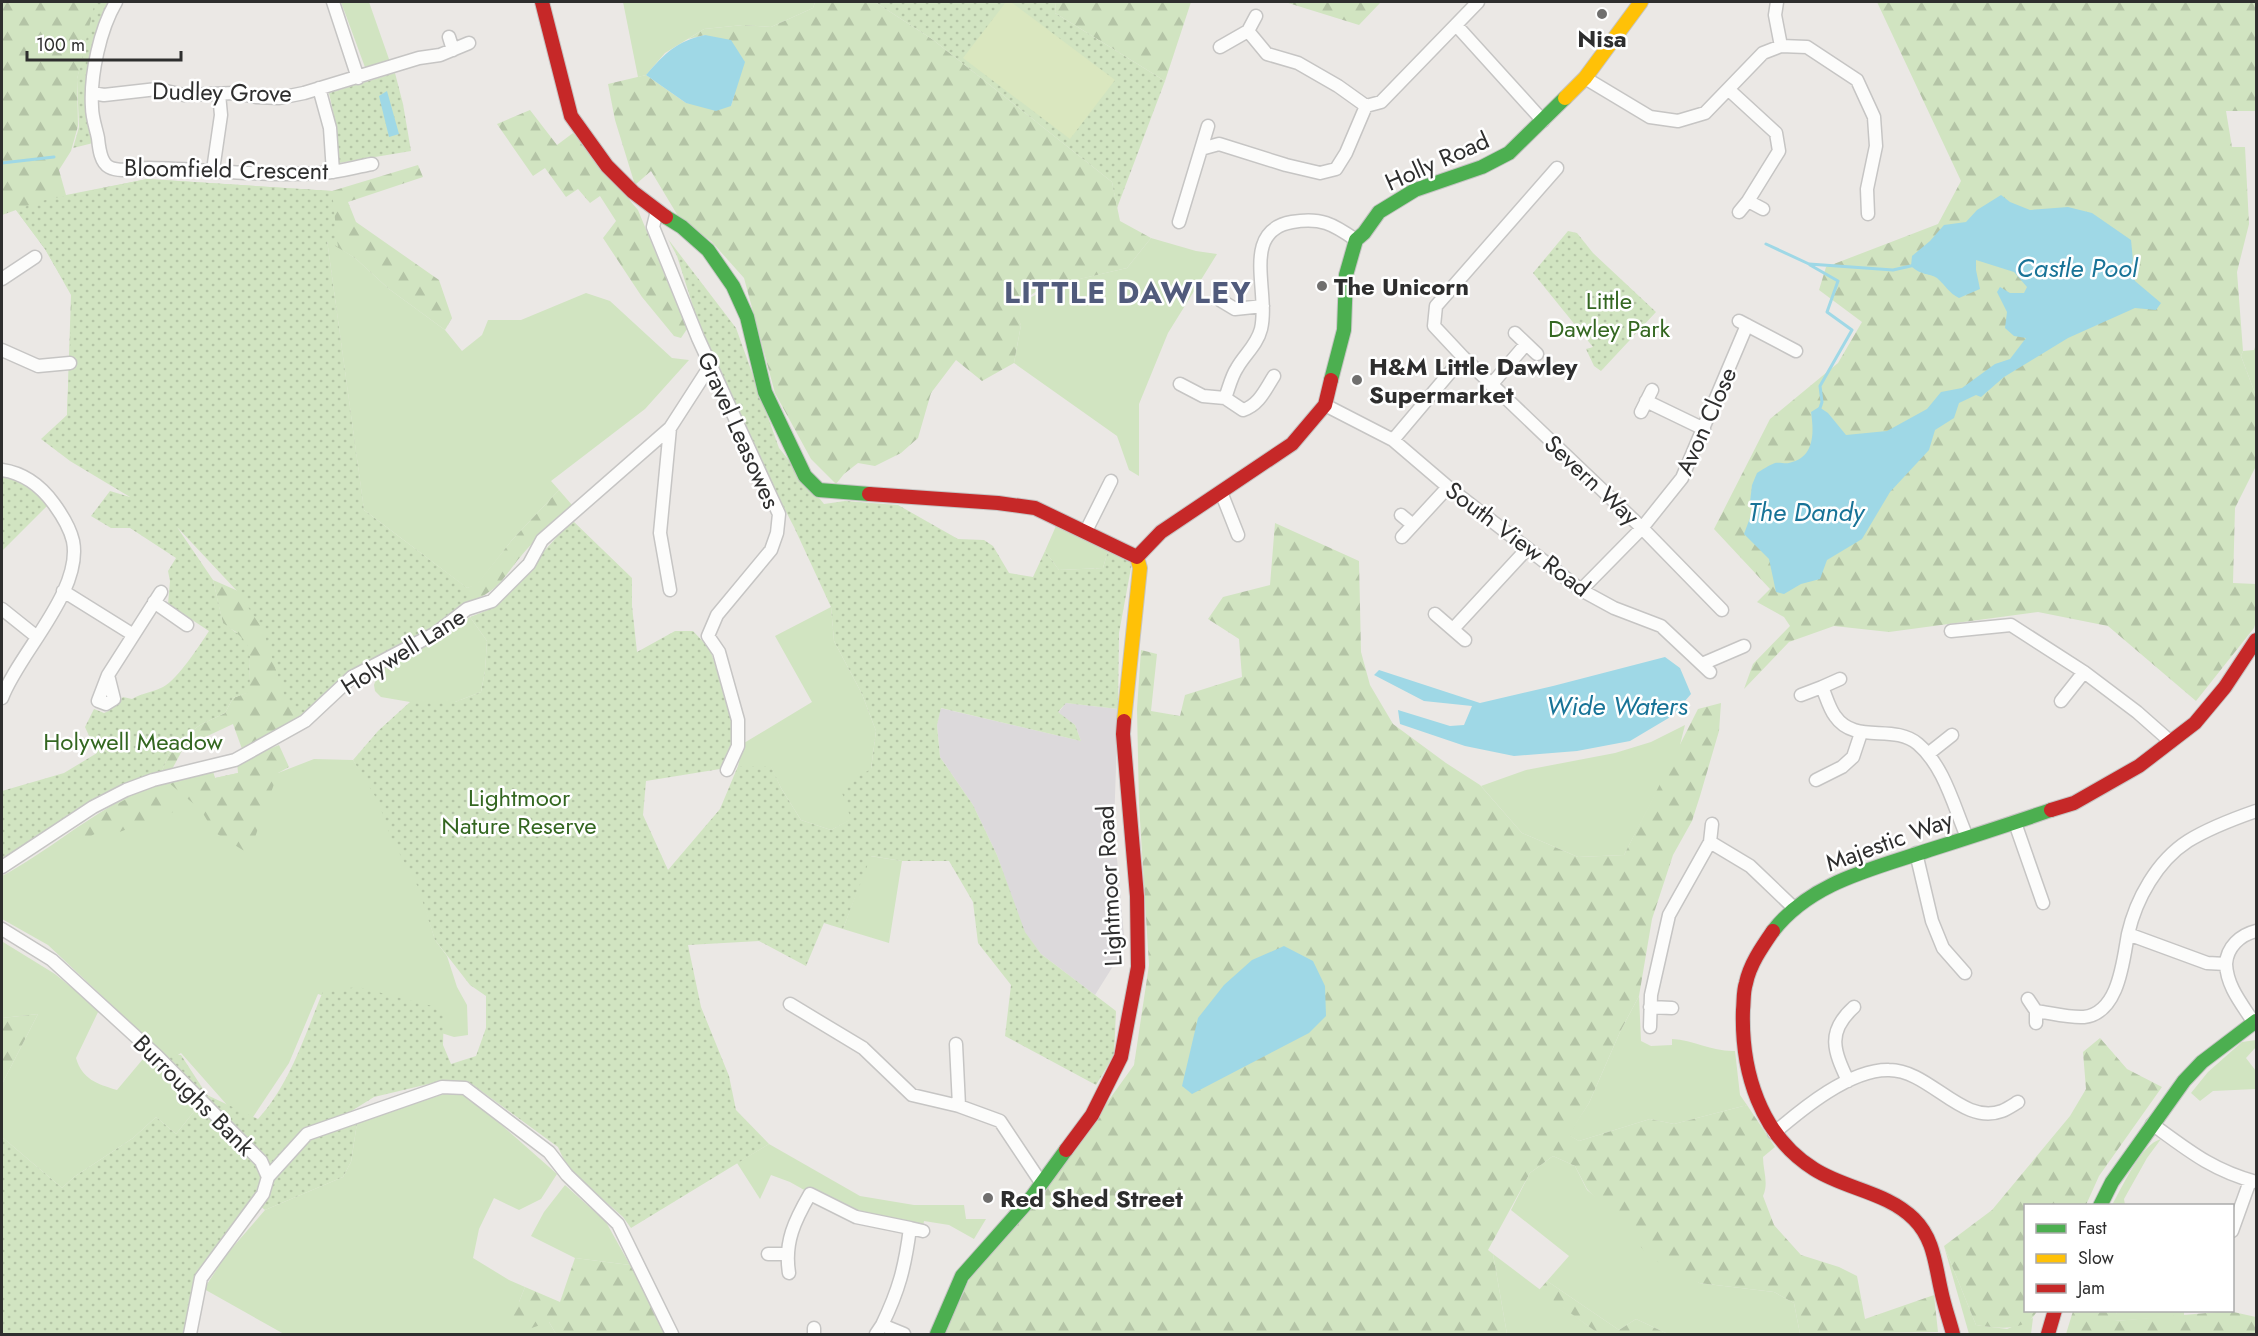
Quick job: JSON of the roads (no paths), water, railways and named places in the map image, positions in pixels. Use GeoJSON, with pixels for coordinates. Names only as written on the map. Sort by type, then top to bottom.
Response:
{"type":"FeatureCollection","features":[{"type":"Feature","properties":{"kind":"street","name":"Bloomfield Crescent"},"geometry":{"type":"LineString","coordinates":[[116,2],[105,26],[92,77],[92,108],[100,153],[108,167],[117,170],[146,168],[232,173],[333,172],[372,164]]}},
{"type":"Feature","properties":{"kind":"street"},"geometry":{"type":"LineString","coordinates":[[333,2],[358,78]]}},
{"type":"Feature","properties":{"kind":"street"},"geometry":{"type":"LineString","coordinates":[[542,2],[571,116],[608,166],[633,192],[708,249],[733,286],[747,316],[765,392],[805,476],[819,490],[998,503],[1035,508],[1137,557]]}},
{"type":"Feature","properties":{"kind":"street"},"geometry":{"type":"LineString","coordinates":[[1248,31],[1267,54],[1298,63],[1338,86],[1366,106],[1382,102],[1478,2]]}},
{"type":"Feature","properties":{"kind":"street","name":"Holly Road"},"geometry":{"type":"LineString","coordinates":[[1137,557],[1161,532],[1292,444],[1325,405],[1344,330],[1346,275],[1356,240],[1379,212],[1415,190],[1482,167],[1509,153],[1585,78],[1641,2]]}},
{"type":"Feature","properties":{"kind":"street"},"geometry":{"type":"LineString","coordinates":[[1777,2],[1775,15],[1781,46]]}},
{"type":"Feature","properties":{"kind":"street"},"geometry":{"type":"LineString","coordinates":[[1220,47],[1248,31],[1256,16]]}},
{"type":"Feature","properties":{"kind":"street"},"geometry":{"type":"LineString","coordinates":[[1456,25],[1543,121]]}},
{"type":"Feature","properties":{"kind":"street","name":"Dudley Grove"},"geometry":{"type":"LineString","coordinates":[[92,93],[104,95],[157,88],[184,95],[235,93],[279,98],[358,78],[419,58],[440,55],[451,44],[469,43]]}},
{"type":"Feature","properties":{"kind":"street"},"geometry":{"type":"LineString","coordinates":[[1585,78],[1650,117],[1678,121],[1705,113],[1764,53],[1781,46],[1807,47],[1857,80],[1874,117],[1876,146],[1867,189],[1868,214]]}},
{"type":"Feature","properties":{"kind":"street"},"geometry":{"type":"LineString","coordinates":[[320,88],[330,128],[333,172]]}},
{"type":"Feature","properties":{"kind":"street"},"geometry":{"type":"LineString","coordinates":[[1728,88],[1776,133],[1779,151],[1748,201],[1738,212]]}},
{"type":"Feature","properties":{"kind":"street"},"geometry":{"type":"LineString","coordinates":[[213,171],[220,115],[219,93]]}},
{"type":"Feature","properties":{"kind":"street"},"geometry":{"type":"LineString","coordinates":[[1201,149],[1219,144],[1320,173],[1336,169],[1346,153],[1366,106]]}},
{"type":"Feature","properties":{"kind":"street"},"geometry":{"type":"LineString","coordinates":[[1179,222],[1208,126]]}},
{"type":"Feature","properties":{"kind":"street","name":"Severn Way"},"geometry":{"type":"LineString","coordinates":[[1557,168],[1436,306],[1434,326],[1462,357],[1642,528],[1722,610]]}},
{"type":"Feature","properties":{"kind":"street"},"geometry":{"type":"LineString","coordinates":[[1748,201],[1764,209]]}},
{"type":"Feature","properties":{"kind":"street","name":"Gravel Leasowes"},"geometry":{"type":"LineString","coordinates":[[657,211],[653,227],[710,366],[779,514],[777,533],[771,550],[717,615],[708,636],[719,652],[738,720],[738,746],[727,770]]}},
{"type":"Feature","properties":{"kind":"street"},"geometry":{"type":"LineString","coordinates":[[1225,398],[1235,370],[1258,340],[1261,328],[1263,306],[1261,245],[1275,229],[1285,224],[1305,220],[1322,220],[1356,240]]}},
{"type":"Feature","properties":{"kind":"street"},"geometry":{"type":"LineString","coordinates":[[2,279],[35,257]]}},
{"type":"Feature","properties":{"kind":"street"},"geometry":{"type":"LineString","coordinates":[[1220,300],[1235,309],[1263,306]]}},
{"type":"Feature","properties":{"kind":"street","name":"Avon Close"},"geometry":{"type":"LineString","coordinates":[[1581,590],[1642,528],[1683,478],[1704,429],[1743,323],[1796,351]]}},
{"type":"Feature","properties":{"kind":"street"},"geometry":{"type":"LineString","coordinates":[[1515,333],[1536,354]]}},
{"type":"Feature","properties":{"kind":"street"},"geometry":{"type":"LineString","coordinates":[[1491,385],[1526,344]]}},
{"type":"Feature","properties":{"kind":"street"},"geometry":{"type":"LineString","coordinates":[[2,350],[38,366],[70,363]]}},
{"type":"Feature","properties":{"kind":"street"},"geometry":{"type":"LineString","coordinates":[[1393,440],[1462,357]]}},
{"type":"Feature","properties":{"kind":"street","name":"Holywell Lane"},"geometry":{"type":"LineString","coordinates":[[2,867],[93,807],[126,790],[153,780],[236,760],[305,721],[352,677],[436,633],[467,609],[492,601],[529,564],[542,540],[670,428],[710,366]]}},
{"type":"Feature","properties":{"kind":"street"},"geometry":{"type":"LineString","coordinates":[[1180,384],[1203,396],[1225,398],[1243,410],[1252,407],[1259,400],[1274,376]]}},
{"type":"Feature","properties":{"kind":"street"},"geometry":{"type":"LineString","coordinates":[[1646,401],[1704,429]]}},
{"type":"Feature","properties":{"kind":"street","name":"South View Road"},"geometry":{"type":"LineString","coordinates":[[1325,405],[1393,440],[1448,488],[1526,550],[1581,590],[1614,608],[1661,626],[1706,668],[1744,646]]}},
{"type":"Feature","properties":{"kind":"street"},"geometry":{"type":"LineString","coordinates":[[670,428],[660,533],[670,590]]}},
{"type":"Feature","properties":{"kind":"street"},"geometry":{"type":"LineString","coordinates":[[2,470],[26,477],[52,501],[65,520],[73,542],[72,563],[63,591],[49,620],[8,682],[2,698]]}},
{"type":"Feature","properties":{"kind":"street"},"geometry":{"type":"LineString","coordinates":[[1086,531],[1111,481]]}},
{"type":"Feature","properties":{"kind":"street"},"geometry":{"type":"LineString","coordinates":[[1402,537],[1448,488]]}},
{"type":"Feature","properties":{"kind":"street"},"geometry":{"type":"LineString","coordinates":[[1221,492],[1238,535]]}},
{"type":"Feature","properties":{"kind":"street"},"geometry":{"type":"LineString","coordinates":[[1401,515],[1413,525]]}},
{"type":"Feature","properties":{"kind":"street"},"geometry":{"type":"LineString","coordinates":[[1452,629],[1526,550]]}},
{"type":"Feature","properties":{"kind":"street","name":"Lightmoor Road"},"geometry":{"type":"LineString","coordinates":[[937,1335],[962,1276],[1042,1184],[1092,1115],[1121,1057],[1138,967],[1137,896],[1124,734],[1140,568],[1137,557]]}},
{"type":"Feature","properties":{"kind":"street"},"geometry":{"type":"LineString","coordinates":[[63,591],[132,634]]}},
{"type":"Feature","properties":{"kind":"street"},"geometry":{"type":"LineString","coordinates":[[108,675],[132,634],[158,597],[187,625]]}},
{"type":"Feature","properties":{"kind":"street"},"geometry":{"type":"LineString","coordinates":[[2,609],[37,638]]}},
{"type":"Feature","properties":{"kind":"street"},"geometry":{"type":"LineString","coordinates":[[1435,614],[1465,640]]}},
{"type":"Feature","properties":{"kind":"street"},"geometry":{"type":"LineString","coordinates":[[1951,632],[2011,626],[2084,672],[2137,711],[2171,742]]}},
{"type":"Feature","properties":{"kind":"street","name":"Majestic Way"},"geometry":{"type":"LineString","coordinates":[[1953,1335],[1927,1234],[1894,1202],[1839,1184],[1810,1167],[1774,1133],[1753,1095],[1743,1034],[1745,985],[1762,946],[1783,918],[1814,893],[1847,877],[2074,803],[2139,766],[2195,723],[2213,702],[2256,640]]}},
{"type":"Feature","properties":{"kind":"street"},"geometry":{"type":"LineString","coordinates":[[2061,701],[2084,672]]}},
{"type":"Feature","properties":{"kind":"street"},"geometry":{"type":"LineString","coordinates":[[1801,694],[1840,679]]}},
{"type":"Feature","properties":{"kind":"street"},"geometry":{"type":"LineString","coordinates":[[1822,687],[1834,716],[1845,727],[1861,733],[1902,735],[1916,742],[1928,754],[1940,774],[1967,837]]}},
{"type":"Feature","properties":{"kind":"street"},"geometry":{"type":"LineString","coordinates":[[1821,773],[1842,767],[1853,757],[1861,733]]}},
{"type":"Feature","properties":{"kind":"street"},"geometry":{"type":"LineString","coordinates":[[1928,754],[1952,735]]}},
{"type":"Feature","properties":{"kind":"street"},"geometry":{"type":"LineString","coordinates":[[2028,999],[2036,1017],[2080,1017],[2091,1015],[2101,1008],[2109,1001],[2114,991],[2131,921],[2143,893],[2159,868],[2187,842],[2226,822],[2256,811]]}},
{"type":"Feature","properties":{"kind":"street"},"geometry":{"type":"LineString","coordinates":[[2015,823],[2043,903]]}},
{"type":"Feature","properties":{"kind":"street"},"geometry":{"type":"LineString","coordinates":[[1650,1028],[1654,975],[1669,915],[1710,842],[1712,824]]}},
{"type":"Feature","properties":{"kind":"street"},"geometry":{"type":"LineString","coordinates":[[1710,842],[1750,866],[1795,909]]}},
{"type":"Feature","properties":{"kind":"street"},"geometry":{"type":"LineString","coordinates":[[1916,853],[1932,921],[1943,948],[1965,973]]}},
{"type":"Feature","properties":{"kind":"street","name":"Burroughs Bank"},"geometry":{"type":"LineString","coordinates":[[2,929],[52,960],[157,1056],[261,1161],[268,1178],[263,1194],[201,1278],[190,1335]]}},
{"type":"Feature","properties":{"kind":"street"},"geometry":{"type":"LineString","coordinates":[[2101,1204],[2112,1182],[2184,1081],[2202,1062],[2255,1022],[2230,985],[2227,978],[2226,958],[2234,944],[2247,933],[2256,931]]}},
{"type":"Feature","properties":{"kind":"street"},"geometry":{"type":"LineString","coordinates":[[2128,934],[2207,963],[2226,964]]}},
{"type":"Feature","properties":{"kind":"street"},"geometry":{"type":"LineString","coordinates":[[790,1004],[863,1048],[912,1095],[959,1106],[1000,1121],[1042,1184]]}},
{"type":"Feature","properties":{"kind":"street"},"geometry":{"type":"LineString","coordinates":[[1650,1007],[1672,1008]]}},
{"type":"Feature","properties":{"kind":"street"},"geometry":{"type":"LineString","coordinates":[[1848,1082],[1836,1054],[1835,1035],[1841,1018],[1854,1007]]}},
{"type":"Feature","properties":{"kind":"street"},"geometry":{"type":"LineString","coordinates":[[956,1044],[959,1106]]}},
{"type":"Feature","properties":{"kind":"street"},"geometry":{"type":"LineString","coordinates":[[1774,1133],[1802,1110],[1868,1072],[1889,1070],[1910,1072],[1970,1110],[1989,1114],[2002,1111],[2018,1102]]}},
{"type":"Feature","properties":{"kind":"street"},"geometry":{"type":"LineString","coordinates":[[268,1178],[307,1134],[442,1087],[465,1088],[549,1152],[567,1175],[618,1224],[672,1335]]}},
{"type":"Feature","properties":{"kind":"street"},"geometry":{"type":"LineString","coordinates":[[2152,1124],[2198,1158],[2231,1174],[2253,1181],[2234,1226]]}},
{"type":"Feature","properties":{"kind":"street"},"geometry":{"type":"LineString","coordinates":[[789,1273],[787,1254],[793,1225],[810,1194],[856,1217],[917,1230],[897,1293],[879,1330],[904,1335]]}},
{"type":"Feature","properties":{"kind":"street"},"geometry":{"type":"LineString","coordinates":[[768,1254],[787,1254]]}},
{"type":"Feature","properties":{"kind":"street"},"geometry":{"type":"LineString","coordinates":[[2048,1335],[2055,1312]]}},
{"type":"Feature","properties":{"kind":"water"},"geometry":{"type":"Polygon","coordinates":[[[705,35],[731,40],[745,62],[731,106],[716,111],[686,103],[646,75],[659,60],[679,44],[705,35]]]}},
{"type":"Feature","properties":{"kind":"water"},"geometry":{"type":"Polygon","coordinates":[[[387,91],[399,134],[389,137],[379,96],[387,91]]]}},
{"type":"Feature","properties":{"kind":"water"},"geometry":{"type":"Polygon","coordinates":[[[2001,195],[2010,202],[2030,210],[2068,207],[2092,213],[2131,240],[2133,260],[2130,268],[2135,281],[2161,303],[2156,310],[2135,308],[2068,338],[2004,377],[1981,397],[1976,395],[1959,403],[1954,418],[1935,430],[1929,450],[1890,492],[1862,539],[1827,560],[1820,579],[1801,584],[1784,594],[1776,592],[1769,559],[1744,534],[1754,507],[1750,502],[1752,485],[1757,473],[1768,466],[1789,463],[1804,456],[1811,443],[1811,412],[1819,407],[1828,413],[1846,435],[1887,431],[1927,409],[1941,392],[1962,388],[1995,364],[2010,359],[2026,338],[2014,336],[2005,328],[2007,312],[1997,292],[2000,287],[2010,293],[2024,293],[2027,287],[2014,272],[1976,260],[1980,289],[1959,298],[1937,278],[1911,266],[1912,256],[1944,225],[1966,222],[1977,210],[2001,195]]]}},
{"type":"Feature","properties":{"kind":"water","name":"Wide Waters"},"geometry":{"type":"Polygon","coordinates":[[[1665,657],[1680,668],[1691,694],[1672,716],[1630,741],[1577,751],[1514,756],[1465,746],[1400,724],[1398,710],[1450,726],[1464,725],[1472,706],[1424,701],[1374,675],[1379,670],[1480,703],[1665,657]]]}},
{"type":"Feature","properties":{"kind":"water"},"geometry":{"type":"Polygon","coordinates":[[[1284,946],[1313,961],[1325,986],[1326,1016],[1309,1033],[1192,1094],[1182,1086],[1198,1018],[1224,985],[1252,960],[1284,946]]]}},
{"type":"Feature","properties":{"kind":"waterway"},"geometry":{"type":"LineString","coordinates":[[2,163],[54,157]]}},
{"type":"Feature","properties":{"kind":"waterway"},"geometry":{"type":"LineString","coordinates":[[1766,244],[1809,264],[1893,270],[1915,265]]}},
{"type":"Feature","properties":{"kind":"waterway"},"geometry":{"type":"LineString","coordinates":[[1810,265],[1838,281],[1827,312],[1852,330],[1820,386],[1822,402],[1819,411]]}},
{"type":"Feature","properties":{"kind":"place","name":"Nisa"},"geometry":{"type":"Point","coordinates":[1602,14]}},
{"type":"Feature","properties":{"kind":"place","name":"The Unicorn"},"geometry":{"type":"Point","coordinates":[1322,286]}},
{"type":"Feature","properties":{"kind":"place","name":"H&M Little Dawley Supermarket"},"geometry":{"type":"Point","coordinates":[1357,380]}},
{"type":"Feature","properties":{"kind":"place","name":"Red Shed Street"},"geometry":{"type":"Point","coordinates":[988,1198]}},
{"type":"Feature","properties":{"kind":"district","name":"LITTLE DAWLEY"},"geometry":{"type":"Point","coordinates":[1128,292]}},
{"type":"Feature","properties":{"kind":"water label","name":"Castle Pool"},"geometry":{"type":"Point","coordinates":[2077,268]}},
{"type":"Feature","properties":{"kind":"water label","name":"The Dandy"},"geometry":{"type":"Point","coordinates":[1806,512]}},
{"type":"Feature","properties":{"kind":"park label","name":"Little Dawley Park"},"geometry":{"type":"Point","coordinates":[1609,314]}},
{"type":"Feature","properties":{"kind":"park label","name":"Holywell Meadow"},"geometry":{"type":"Point","coordinates":[133,741]}},
{"type":"Feature","properties":{"kind":"park label","name":"Lightmoor Nature Reserve"},"geometry":{"type":"Point","coordinates":[519,811]}}]}
